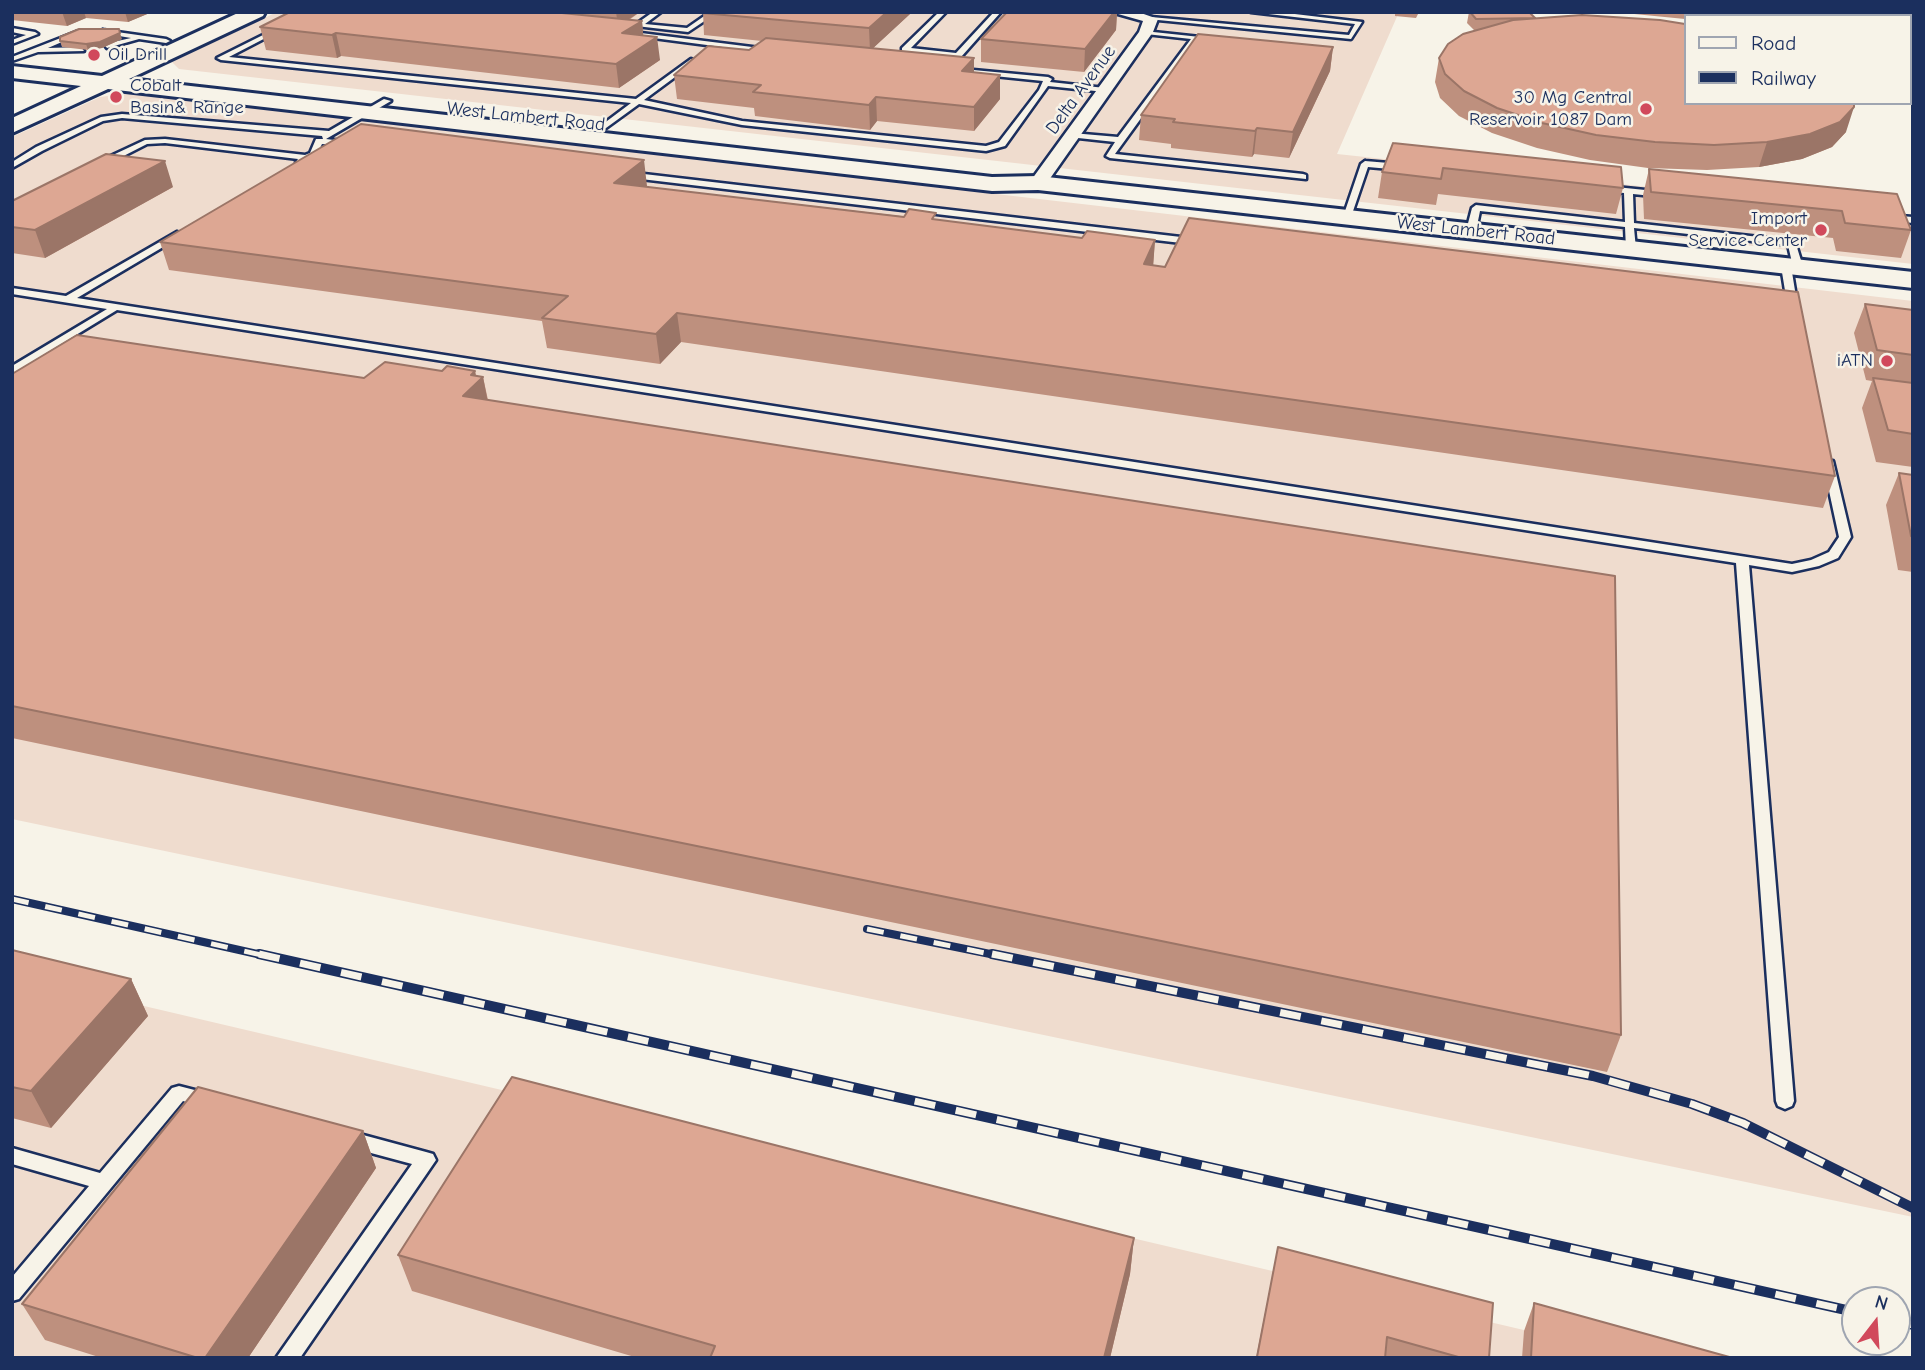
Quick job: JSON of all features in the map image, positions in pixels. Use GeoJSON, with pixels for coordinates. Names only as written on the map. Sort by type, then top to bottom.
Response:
{"type":"FeatureCollection","features":[{"type":"Feature","properties":{"kind":"main road"},"geometry":{"type":"LineString","coordinates":[[12,126],[166,41],[229,12]]}},
{"type":"Feature","properties":{"kind":"main road"},"geometry":{"type":"LineString","coordinates":[[104,76],[127,73],[256,12]]}},
{"type":"Feature","properties":{"kind":"main road","name":"West Lambert Road"},"geometry":{"type":"LineString","coordinates":[[13,59],[104,76],[377,106],[606,126],[1004,171],[1038,183]]}},
{"type":"Feature","properties":{"kind":"main road","name":"West Lambert Road"},"geometry":{"type":"LineString","coordinates":[[12,72],[81,79],[104,76]]}},
{"type":"Feature","properties":{"kind":"main road","name":"West Lambert Road"},"geometry":{"type":"LineString","coordinates":[[127,73],[992,184],[1038,183],[1471,231],[1631,237],[1792,267],[1913,280]]}},
{"type":"Feature","properties":{"kind":"main road"},"geometry":{"type":"LineString","coordinates":[[12,110],[81,79]]}},
{"type":"Feature","properties":{"kind":"street"},"geometry":{"type":"LineString","coordinates":[[1118,12],[1149,26]]}},
{"type":"Feature","properties":{"kind":"street","name":"Delta Avenue"},"geometry":{"type":"LineString","coordinates":[[1038,183],[1149,26]]}},
{"type":"Feature","properties":{"kind":"lane"},"geometry":{"type":"LineString","coordinates":[[658,12],[638,25],[688,30],[715,12]]}},
{"type":"Feature","properties":{"kind":"lane"},"geometry":{"type":"LineString","coordinates":[[943,12],[905,50],[958,55],[997,14],[1009,16]]}},
{"type":"Feature","properties":{"kind":"lane"},"geometry":{"type":"LineString","coordinates":[[1201,23],[1210,12]]}},
{"type":"Feature","properties":{"kind":"lane"},"geometry":{"type":"LineString","coordinates":[[1149,26],[1201,23],[1351,37],[1363,20],[1254,12]]}},
{"type":"Feature","properties":{"kind":"lane"},"geometry":{"type":"LineString","coordinates":[[291,24],[221,58],[638,101],[742,122],[986,149],[1002,144],[1048,79],[943,69]]}},
{"type":"Feature","properties":{"kind":"lane"},"geometry":{"type":"LineString","coordinates":[[1149,26],[1196,37],[1110,156],[1303,177]]}},
{"type":"Feature","properties":{"kind":"lane"},"geometry":{"type":"LineString","coordinates":[[12,30],[35,34],[12,42]]}},
{"type":"Feature","properties":{"kind":"lane"},"geometry":{"type":"LineString","coordinates":[[13,59],[72,34],[88,32]]}},
{"type":"Feature","properties":{"kind":"lane"},"geometry":{"type":"LineString","coordinates":[[97,32],[166,41]]}},
{"type":"Feature","properties":{"kind":"lane"},"geometry":{"type":"LineString","coordinates":[[611,32],[783,53]]}},
{"type":"Feature","properties":{"kind":"lane"},"geometry":{"type":"LineString","coordinates":[[107,46],[139,38]]}},
{"type":"Feature","properties":{"kind":"lane"},"geometry":{"type":"LineString","coordinates":[[606,126],[713,46]]}},
{"type":"Feature","properties":{"kind":"lane"},"geometry":{"type":"LineString","coordinates":[[35,50],[80,49]]}},
{"type":"Feature","properties":{"kind":"lane"},"geometry":{"type":"LineString","coordinates":[[1046,84],[1105,90]]}},
{"type":"Feature","properties":{"kind":"lane"},"geometry":{"type":"LineString","coordinates":[[295,165],[313,154],[319,141],[377,106]]}},
{"type":"Feature","properties":{"kind":"lane"},"geometry":{"type":"LineString","coordinates":[[12,166],[101,119],[122,116],[331,134]]}},
{"type":"Feature","properties":{"kind":"lane"},"geometry":{"type":"LineString","coordinates":[[199,130],[211,124]]}},
{"type":"Feature","properties":{"kind":"lane"},"geometry":{"type":"LineString","coordinates":[[1072,135],[1120,140]]}},
{"type":"Feature","properties":{"kind":"lane"},"geometry":{"type":"LineString","coordinates":[[176,142],[187,136]]}},
{"type":"Feature","properties":{"kind":"lane"},"geometry":{"type":"LineString","coordinates":[[319,141],[361,145]]}},
{"type":"Feature","properties":{"kind":"lane"},"geometry":{"type":"LineString","coordinates":[[90,170],[145,142],[176,142],[307,158]]}},
{"type":"Feature","properties":{"kind":"lane"},"geometry":{"type":"LineString","coordinates":[[1347,217],[1365,164],[1406,168]]}},
{"type":"Feature","properties":{"kind":"lane"},"geometry":{"type":"LineString","coordinates":[[622,175],[1212,243]]}},
{"type":"Feature","properties":{"kind":"lane"},"geometry":{"type":"LineString","coordinates":[[1601,188],[1669,195]]}},
{"type":"Feature","properties":{"kind":"lane"},"geometry":{"type":"LineString","coordinates":[[1628,191],[1631,237]]}},
{"type":"Feature","properties":{"kind":"lane"},"geometry":{"type":"LineString","coordinates":[[1872,216],[1913,220]]}},
{"type":"Feature","properties":{"kind":"lane"},"geometry":{"type":"LineString","coordinates":[[65,301],[192,226]]}},
{"type":"Feature","properties":{"kind":"lane"},"geometry":{"type":"LineString","coordinates":[[1780,312],[1796,315],[1792,267]]}},
{"type":"Feature","properties":{"kind":"lane"},"geometry":{"type":"LineString","coordinates":[[12,291],[113,309],[1792,568],[1815,563],[1833,555],[1845,537],[1828,454]]}},
{"type":"Feature","properties":{"kind":"lane"},"geometry":{"type":"LineString","coordinates":[[12,371],[113,309]]}},
{"type":"Feature","properties":{"kind":"lane"},"geometry":{"type":"LineString","coordinates":[[1742,560],[1784,1101]]}},
{"type":"Feature","properties":{"kind":"lane"},"geometry":{"type":"LineString","coordinates":[[12,1292],[179,1093],[231,1107]]}},
{"type":"Feature","properties":{"kind":"lane"},"geometry":{"type":"LineString","coordinates":[[287,1358],[426,1160],[335,1135]]}},
{"type":"Feature","properties":{"kind":"lane"},"geometry":{"type":"LineString","coordinates":[[12,1156],[104,1182]]}},
{"type":"Feature","properties":{"kind":"shaded area"},"geometry":{"type":"Polygon","coordinates":[[[277,12],[1399,12],[1337,154],[1913,215],[1913,264],[179,69],[172,62],[277,12]]]}},
{"type":"Feature","properties":{"kind":"shaded area"},"geometry":{"type":"Polygon","coordinates":[[[131,93],[1913,301],[1913,1217],[12,819],[12,137],[100,97],[131,93]]]}},
{"type":"Feature","properties":{"kind":"shaded area"},"geometry":{"type":"Polygon","coordinates":[[[12,975],[1643,1358],[12,1358],[12,975]]]}},
{"type":"Feature","properties":{"kind":"building"},"geometry":{"type":"Polygon","coordinates":[[[290,12],[552,12],[642,21],[622,33],[657,37],[616,64],[260,27],[290,12]]]}},
{"type":"Feature","properties":{"kind":"building"},"geometry":{"type":"Polygon","coordinates":[[[703,12],[887,12],[869,28],[703,12]]]}},
{"type":"Feature","properties":{"kind":"building"},"geometry":{"type":"Polygon","coordinates":[[[1007,12],[1114,12],[1085,49],[981,39],[1007,12]]]}},
{"type":"Feature","properties":{"kind":"building"},"geometry":{"type":"Polygon","coordinates":[[[1470,12],[1529,12],[1535,18],[1476,19],[1470,12]]]}},
{"type":"Feature","properties":{"kind":"building"},"geometry":{"type":"Polygon","coordinates":[[[1826,12],[1913,12],[1913,20],[1911,14],[1826,12]]]}},
{"type":"Feature","properties":{"kind":"building","name":"30 Mg Central Reservoir 1087 Dam"},"geometry":{"type":"Polygon","coordinates":[[[1582,15],[1684,24],[1684,105],[1854,107],[1840,122],[1810,134],[1767,142],[1714,145],[1596,135],[1542,123],[1497,108],[1464,91],[1445,74],[1439,58],[1448,44],[1463,34],[1513,20],[1582,15]]]}},
{"type":"Feature","properties":{"kind":"building"},"geometry":{"type":"Polygon","coordinates":[[[79,29],[119,29],[120,33],[100,42],[86,44],[60,41],[60,37],[79,29]]]}},
{"type":"Feature","properties":{"kind":"building"},"geometry":{"type":"Polygon","coordinates":[[[1198,34],[1333,47],[1293,132],[1257,128],[1255,131],[1173,122],[1175,119],[1141,115],[1198,34]]]}},
{"type":"Feature","properties":{"kind":"building"},"geometry":{"type":"Polygon","coordinates":[[[766,38],[974,58],[962,71],[1000,75],[974,107],[876,97],[869,105],[753,92],[761,85],[674,75],[708,46],[749,50],[766,38]]]}},
{"type":"Feature","properties":{"kind":"building"},"geometry":{"type":"Polygon","coordinates":[[[361,124],[644,160],[614,183],[904,217],[909,209],[936,213],[932,219],[1082,238],[1087,231],[1155,240],[1144,264],[1165,267],[1189,218],[1798,292],[1835,476],[677,313],[656,334],[542,318],[568,296],[160,242],[361,124]]]}},
{"type":"Feature","properties":{"kind":"building"},"geometry":{"type":"Polygon","coordinates":[[[1393,143],[1621,167],[1623,188],[1443,168],[1441,179],[1382,172],[1393,143]]]}},
{"type":"Feature","properties":{"kind":"building"},"geometry":{"type":"Polygon","coordinates":[[[106,154],[165,161],[35,230],[12,227],[12,201],[106,154]]]}},
{"type":"Feature","properties":{"kind":"building"},"geometry":{"type":"Polygon","coordinates":[[[1649,169],[1897,194],[1911,230],[1845,223],[1842,211],[1651,192],[1649,169]]]}},
{"type":"Feature","properties":{"kind":"building"},"geometry":{"type":"Polygon","coordinates":[[[1865,304],[1913,310],[1913,355],[1877,350],[1865,304]]]}},
{"type":"Feature","properties":{"kind":"building"},"geometry":{"type":"Polygon","coordinates":[[[77,335],[364,378],[385,362],[442,371],[447,366],[475,371],[471,375],[483,377],[463,396],[1615,576],[1621,1035],[12,706],[12,374],[77,335]]]}},
{"type":"Feature","properties":{"kind":"building"},"geometry":{"type":"Polygon","coordinates":[[[1873,378],[1913,383],[1913,434],[1888,430],[1873,378]]]}},
{"type":"Feature","properties":{"kind":"building"},"geometry":{"type":"Polygon","coordinates":[[[1899,473],[1913,475],[1913,537],[1911,536],[1899,473]]]}},
{"type":"Feature","properties":{"kind":"building"},"geometry":{"type":"Polygon","coordinates":[[[12,950],[131,979],[31,1091],[12,1087],[12,950]]]}},
{"type":"Feature","properties":{"kind":"building"},"geometry":{"type":"Polygon","coordinates":[[[512,1077],[1134,1238],[1104,1358],[710,1358],[715,1346],[398,1255],[512,1077]]]}},
{"type":"Feature","properties":{"kind":"building"},"geometry":{"type":"Polygon","coordinates":[[[198,1087],[363,1131],[205,1358],[22,1304],[198,1087]]]}},
{"type":"Feature","properties":{"kind":"building"},"geometry":{"type":"Polygon","coordinates":[[[1278,1247],[1493,1303],[1489,1358],[1462,1358],[1387,1337],[1385,1358],[1257,1357],[1278,1247]]]}},
{"type":"Feature","properties":{"kind":"building"},"geometry":{"type":"Polygon","coordinates":[[[1534,1303],[1733,1358],[1531,1358],[1534,1303]]]}},
{"type":"Feature","properties":{"kind":"railway"},"geometry":{"type":"LineString","coordinates":[[12,899],[266,956]]}},
{"type":"Feature","properties":{"kind":"railway"},"geometry":{"type":"LineString","coordinates":[[867,929],[1000,956]]}},
{"type":"Feature","properties":{"kind":"railway"},"geometry":{"type":"LineString","coordinates":[[259,954],[1841,1309]]}},
{"type":"Feature","properties":{"kind":"railway"},"geometry":{"type":"LineString","coordinates":[[992,954],[1593,1076],[1692,1104],[1743,1123],[1913,1208]]}},
{"type":"Feature","properties":{"kind":"place","name":"Oil Drill"},"geometry":{"type":"Point","coordinates":[94,55]}},
{"type":"Feature","properties":{"kind":"place","name":"Cobalt Basin& Range"},"geometry":{"type":"Point","coordinates":[116,97]}},
{"type":"Feature","properties":{"kind":"place","name":"30 Mg Central Reservoir 1087 Dam"},"geometry":{"type":"Point","coordinates":[1646,109]}},
{"type":"Feature","properties":{"kind":"place","name":"Import Service Center"},"geometry":{"type":"Point","coordinates":[1821,230]}},
{"type":"Feature","properties":{"kind":"place","name":"iATN"},"geometry":{"type":"Point","coordinates":[1887,361]}}]}
